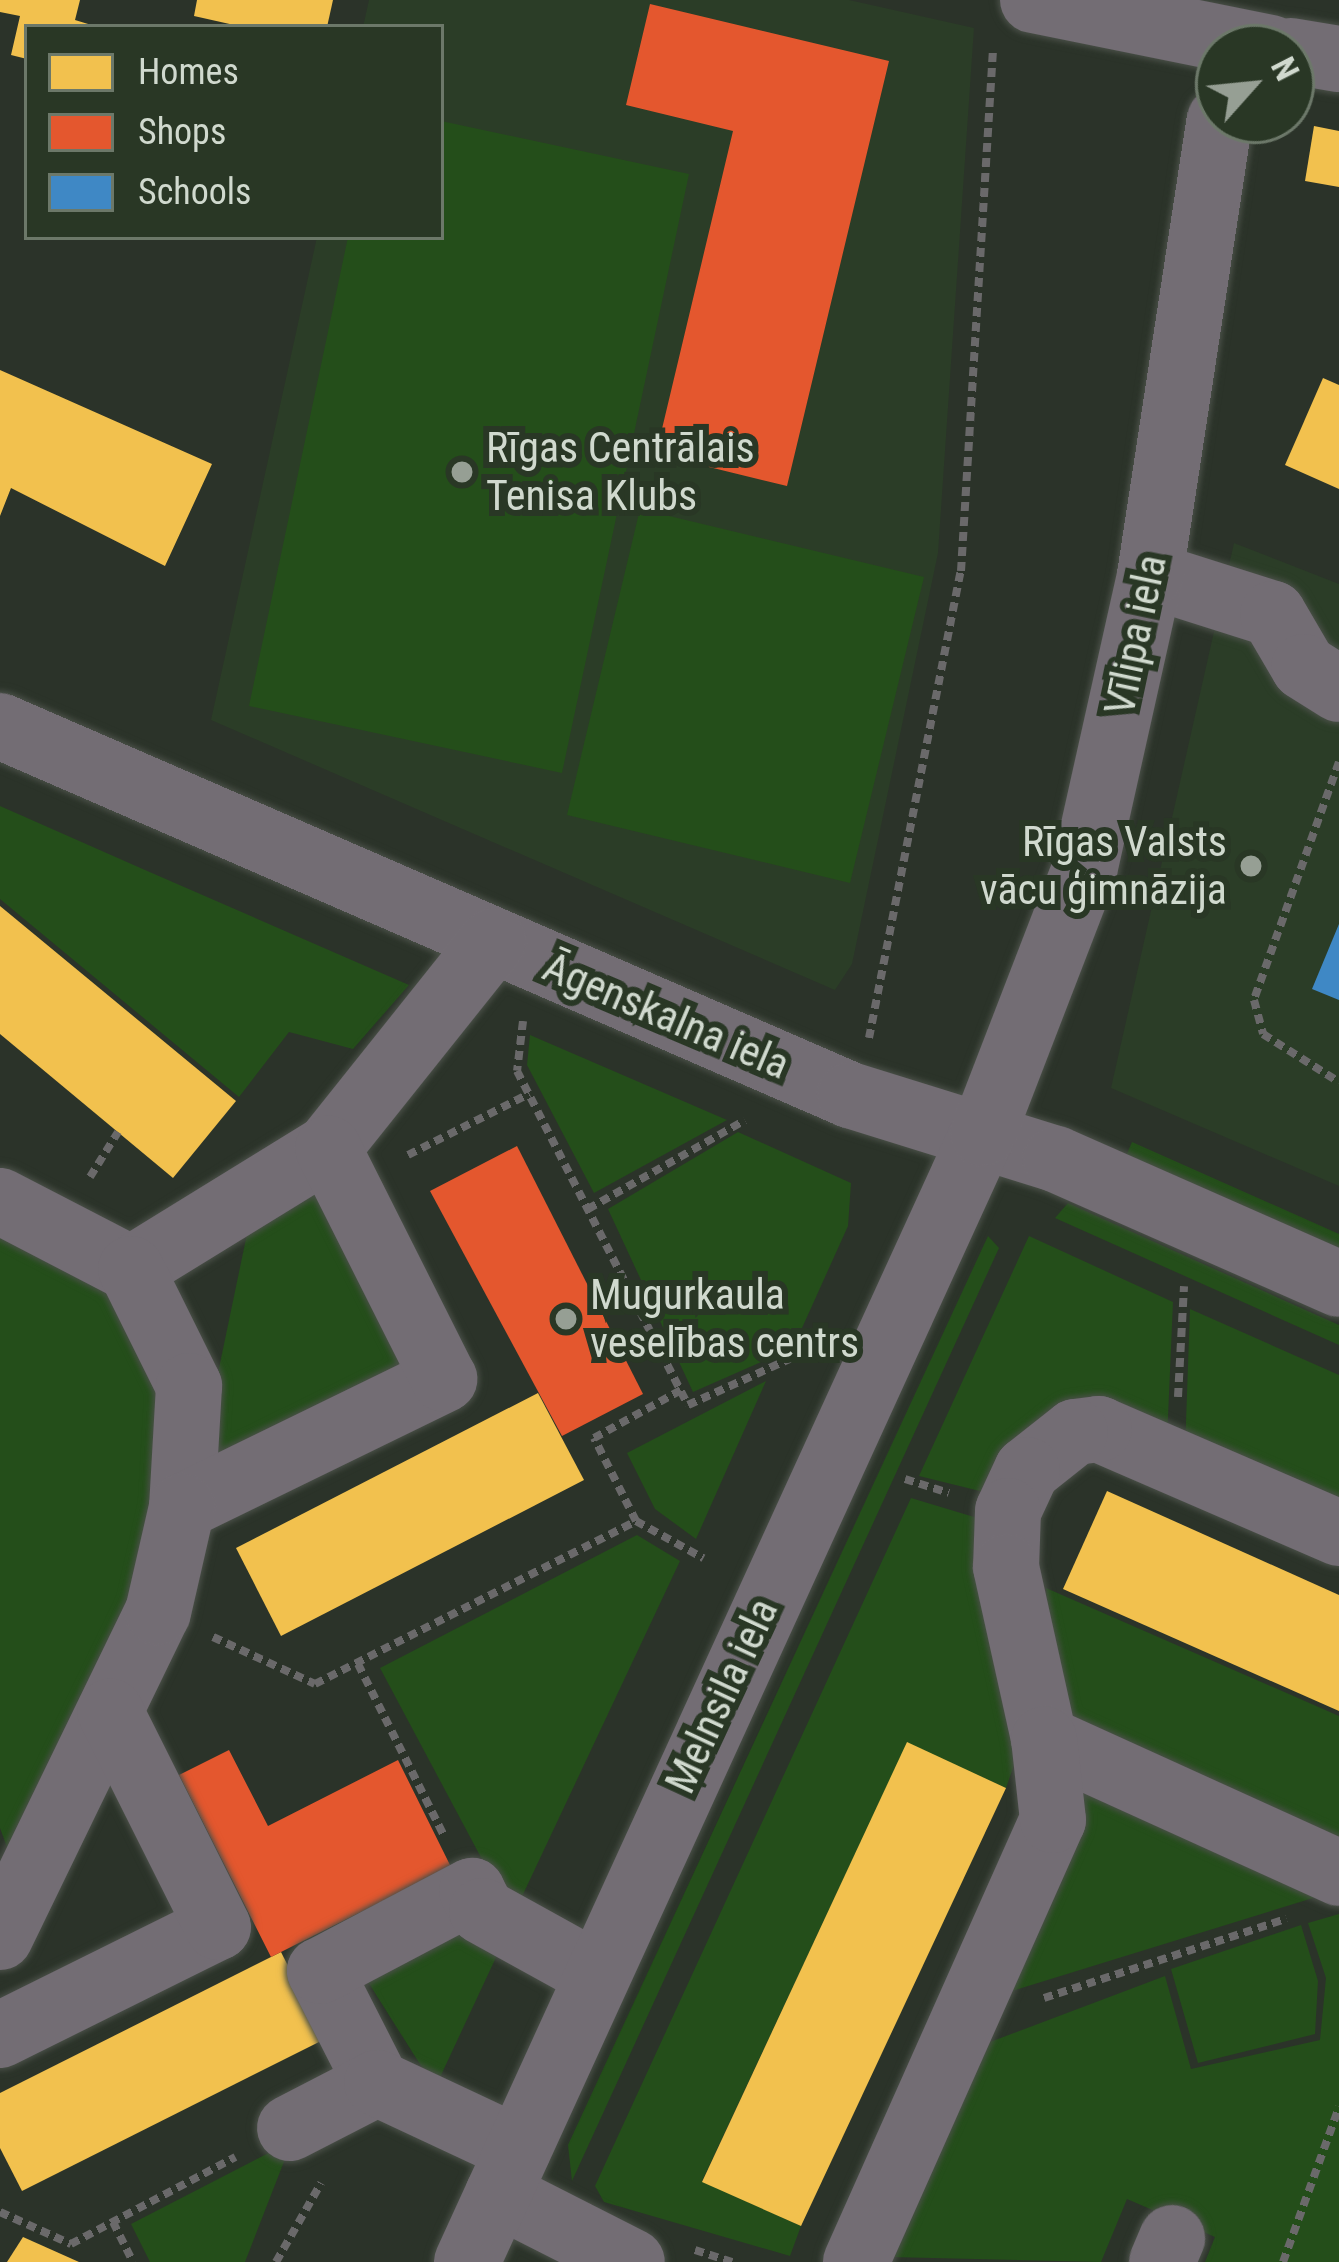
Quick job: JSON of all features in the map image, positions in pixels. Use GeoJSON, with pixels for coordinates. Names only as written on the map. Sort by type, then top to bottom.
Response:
{"type":"FeatureCollection","features":[{"type":"Feature","properties":{"kind":"street"},"geometry":{"type":"LineString","coordinates":[[1014,12],[1195,32]]}},
{"type":"Feature","properties":{"kind":"street","name":"Vīlipa iela"},"geometry":{"type":"LineString","coordinates":[[983,1133],[1084,871],[1150,574],[1216,144]]}},
{"type":"Feature","properties":{"kind":"street"},"geometry":{"type":"LineString","coordinates":[[1150,574],[1273,614],[1304,667],[1339,689]]}},
{"type":"Feature","properties":{"kind":"street","name":"Āgenskalna iela"},"geometry":{"type":"LineString","coordinates":[[0,727],[850,1095],[983,1133],[1339,1285]]}},
{"type":"Feature","properties":{"kind":"street"},"geometry":{"type":"LineString","coordinates":[[131,1269],[338,1167],[493,941]]}},
{"type":"Feature","properties":{"kind":"street","name":"Melnsila iela"},"geometry":{"type":"LineString","coordinates":[[467,2262],[983,1133]]}},
{"type":"Feature","properties":{"kind":"street"},"geometry":{"type":"LineString","coordinates":[[182,1507],[444,1379],[338,1167]]}},
{"type":"Feature","properties":{"kind":"street"},"geometry":{"type":"LineString","coordinates":[[0,1201],[131,1269],[189,1386],[182,1507],[158,1612],[0,1937]]}},
{"type":"Feature","properties":{"kind":"street"},"geometry":{"type":"LineString","coordinates":[[856,2262],[956,2027],[1053,1820],[1044,1739],[1006,1567],[1008,1511],[1027,1471],[1053,1443],[1099,1430],[1339,1532]]}},
{"type":"Feature","properties":{"kind":"street"},"geometry":{"type":"LineString","coordinates":[[0,2035],[218,1927],[110,1711]]}},
{"type":"Feature","properties":{"kind":"street"},"geometry":{"type":"LineString","coordinates":[[1044,1739],[1316,1895]]}},
{"type":"Feature","properties":{"kind":"street"},"geometry":{"type":"LineString","coordinates":[[596,1974],[482,1911],[472,1891],[320,1971],[377,2083],[632,2262]]}},
{"type":"Feature","properties":{"kind":"street"},"geometry":{"type":"LineString","coordinates":[[290,2128],[377,2083]]}},
{"type":"Feature","properties":{"kind":"path"},"geometry":{"type":"LineString","coordinates":[[867,1046],[961,571],[1014,12]]}},
{"type":"Feature","properties":{"kind":"path"},"geometry":{"type":"LineString","coordinates":[[1339,763],[1254,1000],[1263,1034],[1339,1082]]}},
{"type":"Feature","properties":{"kind":"path"},"geometry":{"type":"LineString","coordinates":[[523,1021],[517,1071],[688,1405],[798,1355]]}},
{"type":"Feature","properties":{"kind":"path"},"geometry":{"type":"LineString","coordinates":[[338,1167],[530,1094]]}},
{"type":"Feature","properties":{"kind":"path"},"geometry":{"type":"LineString","coordinates":[[588,1209],[745,1120]]}},
{"type":"Feature","properties":{"kind":"path"},"geometry":{"type":"LineString","coordinates":[[1175,1463],[1184,1284]]}},
{"type":"Feature","properties":{"kind":"path"},"geometry":{"type":"LineString","coordinates":[[681,1390],[594,1438],[636,1520],[704,1558]]}},
{"type":"Feature","properties":{"kind":"path"},"geometry":{"type":"LineString","coordinates":[[158,1612],[314,1684],[636,1520]]}},
{"type":"Feature","properties":{"kind":"path"},"geometry":{"type":"LineString","coordinates":[[358,1664],[472,1891]]}},
{"type":"Feature","properties":{"kind":"path"},"geometry":{"type":"LineString","coordinates":[[956,2027],[1316,1895]]}},
{"type":"Feature","properties":{"kind":"path"},"geometry":{"type":"LineString","coordinates":[[1283,2262],[1339,2107]]}},
{"type":"Feature","properties":{"kind":"path"},"geometry":{"type":"LineString","coordinates":[[0,2212],[70,2244],[290,2128]]}},
{"type":"Feature","properties":{"kind":"path"},"geometry":{"type":"LineString","coordinates":[[113,2222],[133,2262]]}},
{"type":"Feature","properties":{"kind":"shaded area"},"geometry":{"type":"Polygon","coordinates":[[[369,0],[849,0],[974,28],[938,553],[852,964],[835,990],[211,720],[316,240],[444,240],[444,24],[364,24],[369,0]]]}},
{"type":"Feature","properties":{"kind":"shaded area","name":"Rīgas Valsts vācu ģimnāzija"},"geometry":{"type":"Polygon","coordinates":[[[1234,543],[1339,584],[1339,1186],[1111,1088],[1234,543]]]}},
{"type":"Feature","properties":{"kind":"green space","name":"Rīgas Centrālais Tenisa Klubs"},"geometry":{"type":"Polygon","coordinates":[[[444,122],[689,174],[562,773],[249,706],[347,240],[444,240],[444,122]]]}},
{"type":"Feature","properties":{"kind":"green space"},"geometry":{"type":"Polygon","coordinates":[[[640,509],[924,577],[850,883],[567,815],[640,509]]]}},
{"type":"Feature","properties":{"kind":"green space"},"geometry":{"type":"Polygon","coordinates":[[[0,806],[409,985],[353,1049],[289,1032],[239,1097],[0,899],[0,806]]]}},
{"type":"Feature","properties":{"kind":"green space"},"geometry":{"type":"Polygon","coordinates":[[[530,1035],[727,1120],[594,1193],[527,1065],[530,1035]]]}},
{"type":"Feature","properties":{"kind":"green space"},"geometry":{"type":"Polygon","coordinates":[[[738,1132],[851,1183],[848,1226],[793,1348],[693,1392],[608,1209],[738,1132]]]}},
{"type":"Feature","properties":{"kind":"green space"},"geometry":{"type":"Polygon","coordinates":[[[1132,1142],[1339,1234],[1339,1252],[1126,1156],[1132,1142]]]}},
{"type":"Feature","properties":{"kind":"green space"},"geometry":{"type":"Polygon","coordinates":[[[324,1169],[430,1378],[193,1493],[248,1229],[324,1169]]]}},
{"type":"Feature","properties":{"kind":"green space"},"geometry":{"type":"Polygon","coordinates":[[[1068,1203],[1339,1325],[1339,1345],[1055,1218],[1068,1203]]]}},
{"type":"Feature","properties":{"kind":"green space"},"geometry":{"type":"Polygon","coordinates":[[[0,1225],[105,1280],[161,1385],[159,1511],[101,1686],[11,1858],[0,1828],[0,1225]]]}},
{"type":"Feature","properties":{"kind":"green space"},"geometry":{"type":"Polygon","coordinates":[[[988,1236],[999,1248],[572,2181],[568,2145],[988,1236]]]}},
{"type":"Feature","properties":{"kind":"green space"},"geometry":{"type":"Polygon","coordinates":[[[1029,1236],[1173,1302],[1167,1440],[1109,1413],[1000,1496],[919,1476],[1029,1236]]]}},
{"type":"Feature","properties":{"kind":"green space"},"geometry":{"type":"Polygon","coordinates":[[[1190,1309],[1339,1375],[1339,1517],[1185,1450],[1190,1309]]]}},
{"type":"Feature","properties":{"kind":"green space"},"geometry":{"type":"Polygon","coordinates":[[[766,1381],[696,1539],[655,1509],[627,1453],[766,1381]]]}},
{"type":"Feature","properties":{"kind":"green space"},"geometry":{"type":"Polygon","coordinates":[[[911,1498],[994,1523],[1028,1725],[1006,1788],[907,1743],[702,2181],[801,2226],[790,2256],[604,2202],[595,2186],[911,1498]]]}},
{"type":"Feature","properties":{"kind":"green space"},"geometry":{"type":"Polygon","coordinates":[[[637,1535],[680,1561],[518,1905],[501,1895],[380,1668],[637,1535]]]}},
{"type":"Feature","properties":{"kind":"green space"},"geometry":{"type":"Polygon","coordinates":[[[1046,1588],[1339,1716],[1339,1855],[1053,1714],[1046,1588]]]}},
{"type":"Feature","properties":{"kind":"green space"},"geometry":{"type":"Polygon","coordinates":[[[1062,1760],[1339,1890],[1009,1992],[1062,1760]]]}},
{"type":"Feature","properties":{"kind":"green space"},"geometry":{"type":"Polygon","coordinates":[[[473,1914],[506,1936],[435,2088],[363,1974],[473,1914]]]}},
{"type":"Feature","properties":{"kind":"green space"},"geometry":{"type":"Polygon","coordinates":[[[1339,1914],[1339,2262],[1205,2262],[1215,2237],[1127,2199],[1101,2262],[890,2257],[990,2042],[1165,1976],[1191,2069],[1320,2040],[1326,1978],[1308,1923],[1339,1914]]]}},
{"type":"Feature","properties":{"kind":"green space"},"geometry":{"type":"Polygon","coordinates":[[[1301,1925],[1318,1981],[1315,2034],[1198,2063],[1171,1969],[1301,1925]]]}},
{"type":"Feature","properties":{"kind":"green space"},"geometry":{"type":"Polygon","coordinates":[[[292,2141],[245,2262],[150,2262],[131,2224],[292,2141]]]}},
{"type":"Feature","properties":{"kind":"building: Homes"},"geometry":{"type":"Polygon","coordinates":[[[0,0],[80,0],[75,20],[88,24],[24,24],[24,58],[11,55],[20,16],[0,12],[0,0]]]}},
{"type":"Feature","properties":{"kind":"building: Homes"},"geometry":{"type":"Polygon","coordinates":[[[197,0],[333,0],[328,24],[230,24],[194,16],[197,0]]]}},
{"type":"Feature","properties":{"kind":"building: Homes"},"geometry":{"type":"Polygon","coordinates":[[[1315,126],[1339,131],[1339,187],[1305,181],[1315,126]]]}},
{"type":"Feature","properties":{"kind":"building: Homes"},"geometry":{"type":"Polygon","coordinates":[[[0,370],[212,464],[165,566],[11,488],[0,516],[0,370]]]}},
{"type":"Feature","properties":{"kind":"building: Homes"},"geometry":{"type":"Polygon","coordinates":[[[1323,378],[1339,385],[1339,489],[1285,465],[1323,378]]]}},
{"type":"Feature","properties":{"kind":"building: Homes"},"geometry":{"type":"Polygon","coordinates":[[[0,906],[236,1101],[173,1178],[0,1034],[0,906]]]}},
{"type":"Feature","properties":{"kind":"building: Homes"},"geometry":{"type":"Polygon","coordinates":[[[538,1393],[584,1480],[281,1636],[236,1548],[538,1393]]]}},
{"type":"Feature","properties":{"kind":"building: Homes"},"geometry":{"type":"Polygon","coordinates":[[[1107,1491],[1339,1595],[1339,1711],[1063,1589],[1107,1491]]]}},
{"type":"Feature","properties":{"kind":"building: Homes"},"geometry":{"type":"Polygon","coordinates":[[[907,1742],[1006,1788],[801,2226],[702,2182],[907,1742]]]}},
{"type":"Feature","properties":{"kind":"building: Homes"},"geometry":{"type":"Polygon","coordinates":[[[281,1952],[325,2039],[22,2191],[0,2148],[0,2093],[281,1952]]]}},
{"type":"Feature","properties":{"kind":"building: Homes"},"geometry":{"type":"Polygon","coordinates":[[[23,2237],[79,2262],[7,2262],[23,2237]]]}},
{"type":"Feature","properties":{"kind":"building: Shops"},"geometry":{"type":"Polygon","coordinates":[[[650,4],[889,61],[787,486],[656,454],[733,131],[626,105],[650,4]]]}},
{"type":"Feature","properties":{"kind":"building: Shops"},"geometry":{"type":"Polygon","coordinates":[[[517,1146],[643,1394],[562,1436],[430,1191],[517,1146]]]}},
{"type":"Feature","properties":{"kind":"building: Shops"},"geometry":{"type":"Polygon","coordinates":[[[229,1750],[268,1826],[398,1760],[451,1867],[271,1957],[179,1775],[229,1750]]]}},
{"type":"Feature","properties":{"kind":"building: Schools"},"geometry":{"type":"Polygon","coordinates":[[[1339,924],[1339,1000],[1312,989],[1339,924]]]}},
{"type":"Feature","properties":{"kind":"place","name":"Rīgas Centrālais Tenisa Klubs"},"geometry":{"type":"Point","coordinates":[462,472]}},
{"type":"Feature","properties":{"kind":"place","name":"Rīgas Valsts vācu ģimnāzija"},"geometry":{"type":"Point","coordinates":[1251,866]}},
{"type":"Feature","properties":{"kind":"place","name":"Mugurkaula veselības centrs"},"geometry":{"type":"Point","coordinates":[566,1319]}}]}
